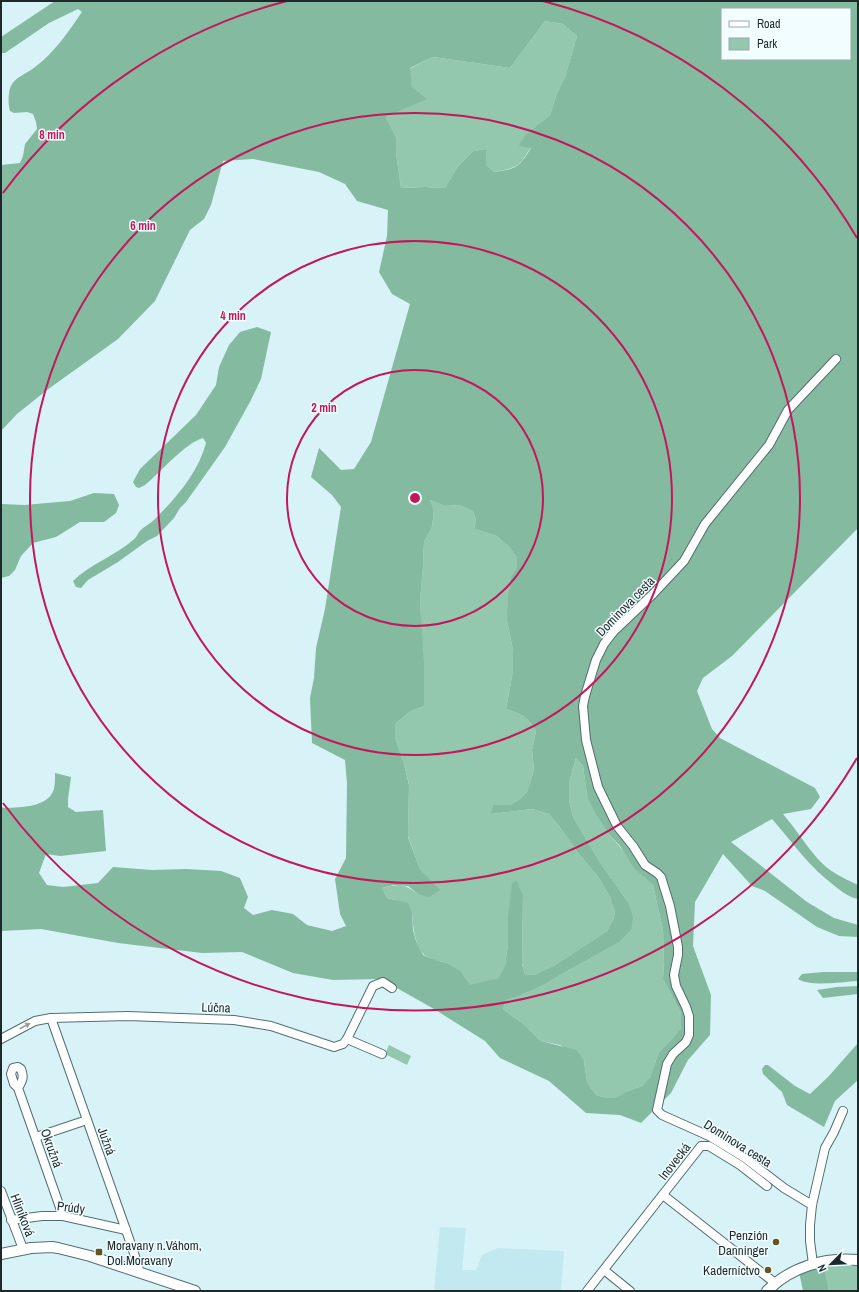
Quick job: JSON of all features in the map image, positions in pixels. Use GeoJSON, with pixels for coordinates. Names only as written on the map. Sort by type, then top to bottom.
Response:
{"type":"FeatureCollection","features":[{"type":"Feature","properties":{"kind":"main road"},"geometry":{"type":"LineString","coordinates":[[1,1254],[23,1249],[47,1247],[64,1249],[195,1291]]}},
{"type":"Feature","properties":{"kind":"main road"},"geometry":{"type":"LineString","coordinates":[[766,1291],[784,1276],[813,1264],[833,1260],[858,1260]]}},
{"type":"Feature","properties":{"kind":"street","name":"Dominova cesta"},"geometry":{"type":"LineString","coordinates":[[812,1205],[784,1188],[745,1158],[709,1136],[662,1115],[657,1110],[667,1064],[673,1054],[686,1042],[689,1035],[689,1016],[676,986],[674,975],[678,947],[670,906],[661,877],[645,865],[633,846],[617,826],[598,787],[586,740],[583,706],[596,660],[604,644],[614,631],[653,594],[684,561],[705,524],[769,445],[788,410],[836,359]]}},
{"type":"Feature","properties":{"kind":"street"},"geometry":{"type":"LineString","coordinates":[[382,1054],[347,1038],[373,986],[383,982],[392,988]]}},
{"type":"Feature","properties":{"kind":"street","name":"Lúčna"},"geometry":{"type":"LineString","coordinates":[[1,1039],[35,1021],[50,1018],[128,1016],[234,1020],[271,1026],[334,1047],[343,1044],[347,1038]]}},
{"type":"Feature","properties":{"kind":"street","name":"Južná"},"geometry":{"type":"LineString","coordinates":[[50,1018],[126,1230],[139,1272]]}},
{"type":"Feature","properties":{"kind":"street","name":"Okružná"},"geometry":{"type":"LineString","coordinates":[[18,1088],[63,1216]]}},
{"type":"Feature","properties":{"kind":"street"},"geometry":{"type":"LineString","coordinates":[[813,1264],[810,1241],[812,1205],[825,1148],[843,1111]]}},
{"type":"Feature","properties":{"kind":"street"},"geometry":{"type":"LineString","coordinates":[[36,1137],[87,1120]]}},
{"type":"Feature","properties":{"kind":"street","name":"Inovecká"},"geometry":{"type":"LineString","coordinates":[[587,1291],[701,1146],[708,1146],[740,1165],[767,1186]]}},
{"type":"Feature","properties":{"kind":"street","name":"Hliníková"},"geometry":{"type":"LineString","coordinates":[[1,1191],[23,1249]]}},
{"type":"Feature","properties":{"kind":"street","name":"Inovecká"},"geometry":{"type":"LineString","coordinates":[[663,1196],[775,1283]]}},
{"type":"Feature","properties":{"kind":"street","name":"Prúdy"},"geometry":{"type":"LineString","coordinates":[[11,1220],[42,1216],[63,1216],[126,1230]]}},
{"type":"Feature","properties":{"kind":"street"},"geometry":{"type":"LineString","coordinates":[[604,1270],[630,1291]]}},
{"type":"Feature","properties":{"kind":"shaded area"},"geometry":{"type":"Polygon","coordinates":[[[440,1227],[466,1228],[462,1270],[476,1270],[482,1255],[498,1248],[564,1251],[561,1291],[434,1291],[440,1227]]]}},
{"type":"Feature","properties":{"kind":"green space"},"geometry":{"type":"Polygon","coordinates":[[[55,1],[858,1],[858,528],[732,656],[703,678],[697,691],[712,729],[720,738],[815,788],[820,797],[811,809],[783,814],[821,863],[836,874],[858,885],[858,899],[844,893],[818,872],[772,819],[731,842],[807,902],[834,918],[858,925],[858,937],[839,936],[817,927],[765,891],[752,886],[723,854],[695,902],[693,946],[711,995],[710,1035],[688,1060],[671,1093],[641,1123],[620,1115],[586,1113],[549,1081],[500,1058],[485,1041],[434,1009],[381,979],[333,980],[293,973],[242,952],[202,953],[118,943],[41,929],[1,931],[1,807],[26,807],[46,800],[54,789],[55,773],[71,777],[68,807],[76,812],[103,810],[106,851],[60,856],[46,854],[39,873],[47,885],[63,887],[98,883],[113,867],[152,870],[186,869],[221,871],[240,878],[248,897],[244,908],[253,915],[272,910],[293,914],[307,925],[332,931],[346,926],[340,914],[335,879],[346,858],[347,783],[345,760],[312,743],[310,698],[314,678],[316,648],[325,609],[341,507],[332,495],[311,477],[319,448],[341,470],[354,469],[371,442],[410,304],[392,294],[379,272],[387,236],[388,210],[357,201],[345,184],[319,172],[253,159],[223,161],[211,205],[204,219],[190,230],[155,301],[118,339],[47,390],[17,414],[1,431],[1,165],[20,163],[25,144],[37,129],[33,114],[27,112],[14,113],[10,111],[9,91],[15,80],[35,67],[55,48],[82,12],[78,9],[49,23],[5,53],[1,53],[1,37],[55,1]],[[545,21],[510,68],[433,57],[410,68],[412,87],[427,99],[386,117],[396,137],[396,153],[401,188],[445,188],[458,166],[473,151],[486,149],[486,164],[494,172],[508,170],[520,163],[531,148],[519,146],[526,134],[550,115],[557,93],[565,77],[577,36],[563,24],[545,21]],[[430,500],[434,510],[432,527],[424,542],[420,601],[424,665],[424,706],[409,712],[395,724],[395,737],[409,785],[408,837],[420,869],[440,890],[429,897],[418,894],[408,886],[394,885],[382,888],[387,898],[408,903],[412,913],[413,930],[416,941],[423,955],[446,963],[460,971],[470,985],[498,978],[505,965],[508,944],[508,917],[512,883],[517,881],[523,896],[522,964],[525,974],[534,975],[555,965],[607,931],[615,913],[610,897],[599,878],[549,814],[532,809],[491,814],[493,805],[509,805],[519,800],[527,792],[534,770],[532,750],[536,731],[524,716],[506,709],[513,671],[513,650],[507,621],[508,598],[511,577],[517,566],[517,558],[510,548],[497,536],[474,529],[476,520],[473,511],[459,505],[445,506],[430,500]],[[576,758],[569,783],[569,800],[573,817],[601,864],[628,902],[633,917],[631,930],[620,942],[542,986],[506,1000],[503,1009],[527,1027],[541,1041],[576,1050],[584,1060],[587,1082],[596,1095],[607,1098],[616,1098],[628,1091],[642,1086],[650,1077],[659,1052],[681,1028],[681,1013],[663,979],[663,930],[653,885],[634,868],[593,809],[587,795],[583,766],[576,758]]]}},
{"type":"Feature","properties":{"kind":"green space"},"geometry":{"type":"Polygon","coordinates":[[[545,21],[563,24],[577,36],[565,77],[557,93],[550,115],[526,134],[531,147],[520,163],[517,166],[494,172],[486,164],[486,149],[473,151],[458,166],[445,188],[401,188],[396,153],[396,137],[386,117],[426,99],[412,87],[409,69],[433,57],[510,68],[545,21]]]}},
{"type":"Feature","properties":{"kind":"green space"},"geometry":{"type":"Polygon","coordinates":[[[257,327],[271,332],[261,379],[225,447],[174,518],[157,536],[88,580],[81,588],[76,587],[73,581],[87,570],[126,546],[134,539],[141,530],[163,511],[192,475],[198,465],[206,443],[203,438],[196,441],[181,452],[145,485],[139,488],[136,487],[133,482],[140,469],[196,415],[216,385],[219,367],[229,345],[240,332],[257,327]]]}},
{"type":"Feature","properties":{"kind":"green space"},"geometry":{"type":"Polygon","coordinates":[[[94,493],[114,494],[119,505],[116,513],[104,522],[80,522],[56,537],[33,543],[21,556],[15,570],[9,576],[1,578],[1,504],[24,505],[70,501],[94,493]]]}},
{"type":"Feature","properties":{"kind":"green space"},"geometry":{"type":"Polygon","coordinates":[[[430,500],[445,506],[459,505],[473,511],[476,520],[474,529],[497,536],[510,548],[517,558],[517,566],[511,577],[507,621],[513,650],[513,671],[506,709],[524,716],[536,731],[532,750],[534,770],[527,792],[519,800],[509,805],[493,805],[492,814],[532,809],[549,814],[599,878],[610,897],[615,913],[607,931],[555,965],[534,975],[525,974],[522,964],[523,896],[508,917],[508,944],[505,965],[498,978],[469,986],[447,964],[424,955],[416,938],[412,913],[396,900],[387,898],[382,888],[401,885],[418,894],[439,890],[420,869],[408,836],[409,784],[395,737],[395,724],[409,712],[424,706],[420,601],[424,542],[432,527],[434,510],[430,500]]]}},
{"type":"Feature","properties":{"kind":"green space"},"geometry":{"type":"Polygon","coordinates":[[[576,758],[583,766],[587,795],[609,834],[653,885],[663,930],[663,979],[681,1013],[681,1028],[659,1052],[650,1077],[642,1086],[628,1091],[616,1099],[596,1095],[587,1082],[584,1060],[560,1045],[541,1041],[527,1027],[503,1009],[506,1000],[542,986],[620,942],[631,930],[628,902],[601,864],[573,817],[569,800],[569,783],[576,758]]]}},
{"type":"Feature","properties":{"kind":"green space"},"geometry":{"type":"Polygon","coordinates":[[[823,972],[858,972],[858,981],[811,983],[798,979],[802,974],[823,972]]]}},
{"type":"Feature","properties":{"kind":"green space"},"geometry":{"type":"Polygon","coordinates":[[[858,986],[858,994],[823,998],[817,990],[837,987],[858,986]]]}},
{"type":"Feature","properties":{"kind":"green space"},"geometry":{"type":"Polygon","coordinates":[[[858,1043],[858,1080],[835,1101],[824,1127],[787,1105],[782,1092],[763,1074],[762,1069],[765,1065],[768,1065],[795,1086],[810,1094],[828,1077],[858,1043]]]}},
{"type":"Feature","properties":{"kind":"green space"},"geometry":{"type":"Polygon","coordinates":[[[389,1045],[411,1056],[407,1065],[385,1054],[389,1045]]]}},
{"type":"Feature","properties":{"kind":"green space"},"geometry":{"type":"Polygon","coordinates":[[[842,1264],[858,1266],[858,1291],[829,1291],[824,1267],[842,1264]]]}},
{"type":"Feature","properties":{"kind":"green space"},"geometry":{"type":"Polygon","coordinates":[[[824,1266],[829,1291],[803,1291],[799,1272],[824,1266]]]}},
{"type":"Feature","properties":{"kind":"place","name":"Penzión Danninger"},"geometry":{"type":"Point","coordinates":[776,1242]}},
{"type":"Feature","properties":{"kind":"place","name":"Moravany n.Váhom, Dol.Moravany"},"geometry":{"type":"Point","coordinates":[99,1252]}},
{"type":"Feature","properties":{"kind":"place","name":"Kaderníctvo"},"geometry":{"type":"Point","coordinates":[768,1270]}}]}
